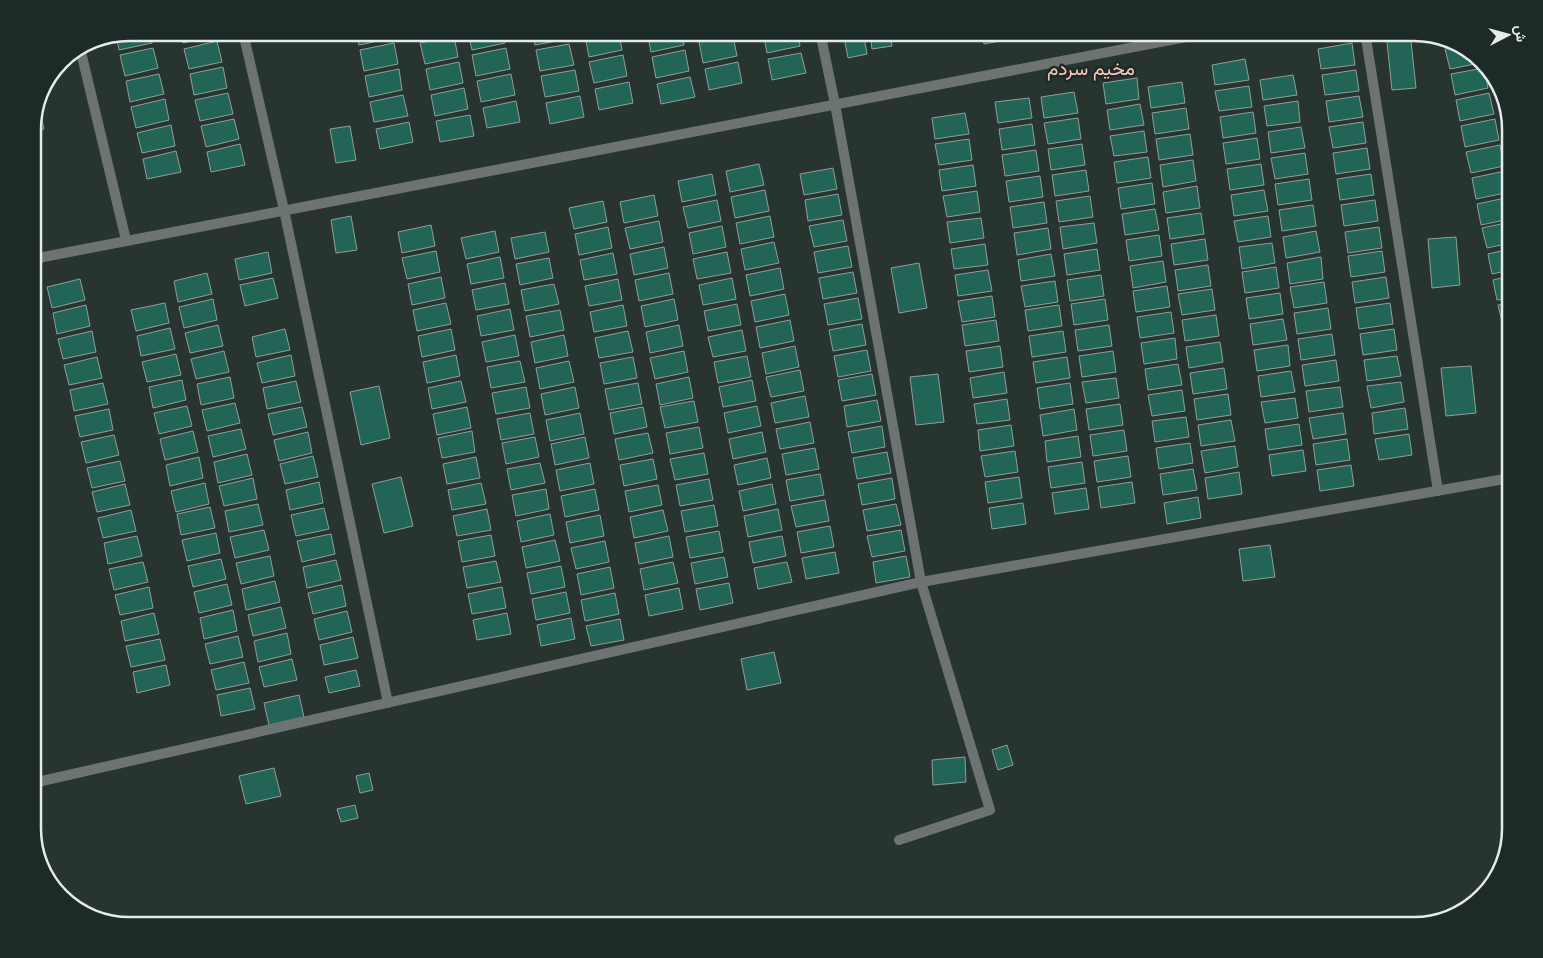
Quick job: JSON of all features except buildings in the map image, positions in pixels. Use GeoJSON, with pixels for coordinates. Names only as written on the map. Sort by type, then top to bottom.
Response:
{"type":"FeatureCollection","features":[{"type":"Feature","properties":{"kind":"lane"},"geometry":{"type":"LineString","coordinates":[[245,41],[284,210],[388,702]]}},
{"type":"Feature","properties":{"kind":"lane"},"geometry":{"type":"LineString","coordinates":[[822,41],[835,104],[921,582],[990,810],[899,840]]}},
{"type":"Feature","properties":{"kind":"lane"},"geometry":{"type":"LineString","coordinates":[[41,257],[1165,41]]}},
{"type":"Feature","properties":{"kind":"lane"},"geometry":{"type":"LineString","coordinates":[[1366,41],[1438,491]]}},
{"type":"Feature","properties":{"kind":"lane"},"geometry":{"type":"LineString","coordinates":[[82,55],[126,240]]}},
{"type":"Feature","properties":{"kind":"lane"},"geometry":{"type":"LineString","coordinates":[[41,782],[921,582],[1502,479]]}},
{"type":"Feature","properties":{"kind":"district","name":"مخيم سردم"},"geometry":{"type":"Point","coordinates":[1091,68]}}]}
